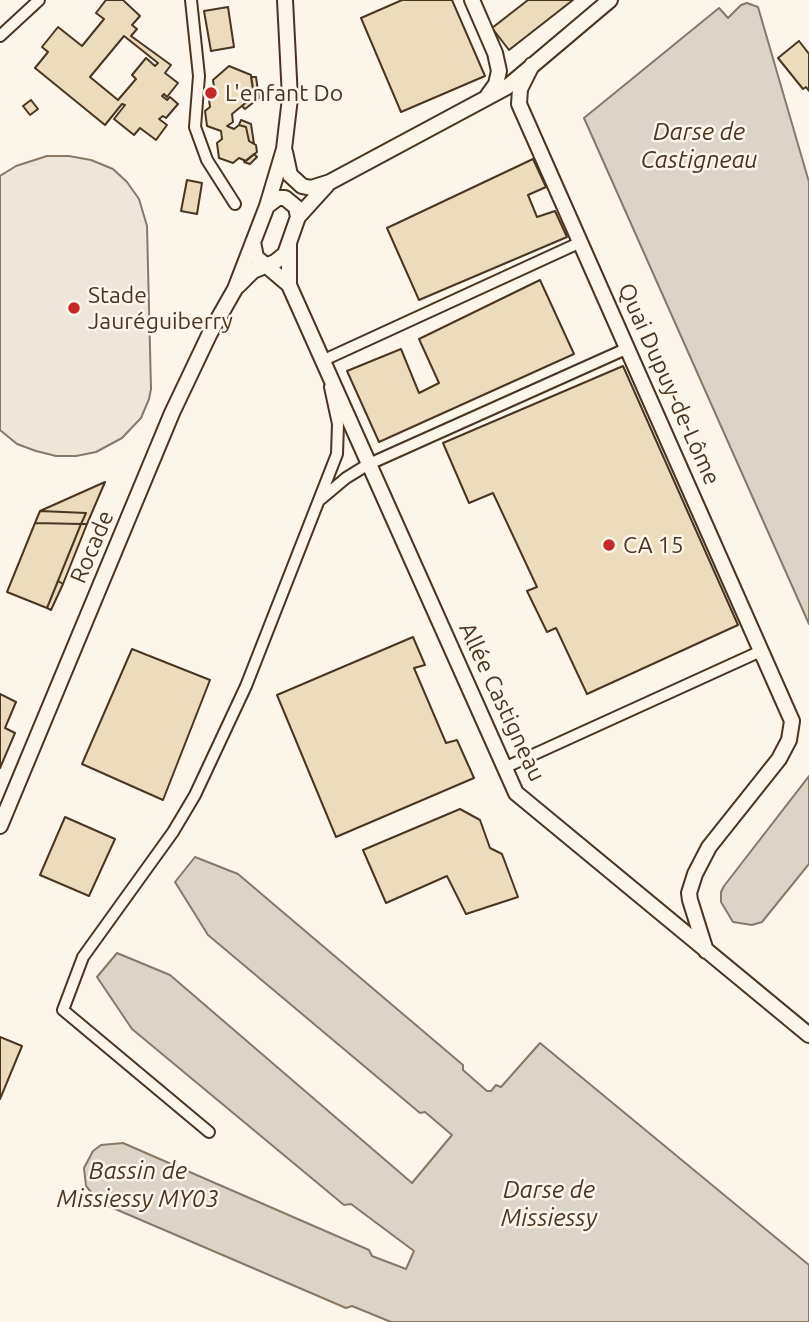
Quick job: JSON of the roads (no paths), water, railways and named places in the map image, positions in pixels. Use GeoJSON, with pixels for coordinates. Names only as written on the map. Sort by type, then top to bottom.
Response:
{"type":"FeatureCollection","features":[{"type":"Feature","properties":{"kind":"street"},"geometry":{"type":"LineString","coordinates":[[0,36],[39,0]]}},
{"type":"Feature","properties":{"kind":"street"},"geometry":{"type":"LineString","coordinates":[[191,0],[199,76],[195,127],[207,160],[235,204]]}},
{"type":"Feature","properties":{"kind":"street"},"geometry":{"type":"LineString","coordinates":[[235,289],[267,205],[284,149],[290,98],[285,0]]}},
{"type":"Feature","properties":{"kind":"street","name":"Quai Dupuy-de-Lôme"},"geometry":{"type":"LineString","coordinates":[[472,0],[792,721],[789,740],[779,759],[709,847],[695,874],[689,892],[690,900],[706,951]]}},
{"type":"Feature","properties":{"kind":"street"},"geometry":{"type":"LineString","coordinates":[[284,149],[290,175],[296,182],[311,188],[330,182],[510,84],[610,0]]}},
{"type":"Feature","properties":{"kind":"street"},"geometry":{"type":"LineString","coordinates":[[495,52],[508,65],[520,68],[532,65]]}},
{"type":"Feature","properties":{"kind":"street"},"geometry":{"type":"LineString","coordinates":[[485,99],[496,84],[499,71],[495,52]]}},
{"type":"Feature","properties":{"kind":"street"},"geometry":{"type":"LineString","coordinates":[[519,104],[520,89],[532,65]]}},
{"type":"Feature","properties":{"kind":"street"},"geometry":{"type":"LineString","coordinates":[[235,289],[253,271],[281,258],[289,245],[298,217],[330,182]]}},
{"type":"Feature","properties":{"kind":"street"},"geometry":{"type":"LineString","coordinates":[[267,205],[278,198],[285,198],[296,207],[298,217]]}},
{"type":"Feature","properties":{"kind":"street"},"geometry":{"type":"LineString","coordinates":[[253,242],[256,257],[289,285]]}},
{"type":"Feature","properties":{"kind":"street"},"geometry":{"type":"LineString","coordinates":[[209,1132],[63,1010],[83,957],[173,832],[195,795],[246,686],[337,454],[338,424],[324,360],[581,242]]}},
{"type":"Feature","properties":{"kind":"street"},"geometry":{"type":"LineString","coordinates":[[289,245],[289,285]]}},
{"type":"Feature","properties":{"kind":"street","name":"Allée Castigneau"},"geometry":{"type":"LineString","coordinates":[[289,285],[516,793],[809,1035]]}},
{"type":"Feature","properties":{"kind":"street","name":"Rocade"},"geometry":{"type":"LineString","coordinates":[[0,826],[172,413],[235,289]]}},
{"type":"Feature","properties":{"kind":"street"},"geometry":{"type":"LineString","coordinates":[[319,501],[346,478],[369,464],[628,348]]}},
{"type":"Feature","properties":{"kind":"street"},"geometry":{"type":"LineString","coordinates":[[503,768],[761,651]]}},
{"type":"Feature","properties":{"kind":"water","name":"Darse de Castigneau"},"geometry":{"type":"Polygon","coordinates":[[[747,3],[758,7],[809,182],[809,624],[584,118],[719,8],[728,18],[741,5],[747,3]]]}},
{"type":"Feature","properties":{"kind":"water"},"geometry":{"type":"Polygon","coordinates":[[[809,776],[809,864],[762,922],[752,925],[733,922],[721,902],[724,886],[809,776]]]}},
{"type":"Feature","properties":{"kind":"water","name":"Darse de Missiessy"},"geometry":{"type":"Polygon","coordinates":[[[195,857],[238,874],[463,1065],[463,1070],[487,1091],[491,1091],[496,1085],[501,1087],[540,1043],[809,1265],[809,1322],[391,1322],[352,1306],[346,1308],[99,1202],[86,1186],[84,1168],[93,1151],[101,1145],[123,1143],[369,1250],[372,1256],[406,1269],[414,1251],[351,1204],[344,1205],[132,1029],[97,977],[117,953],[170,975],[412,1183],[452,1135],[425,1112],[420,1113],[208,935],[175,882],[195,857]]]}},
{"type":"Feature","properties":{"kind":"place","name":"L'enfant Do"},"geometry":{"type":"Point","coordinates":[211,93]}},
{"type":"Feature","properties":{"kind":"place","name":"Stade Jauréguiberry"},"geometry":{"type":"Point","coordinates":[74,308]}},
{"type":"Feature","properties":{"kind":"place","name":"CA 15"},"geometry":{"type":"Point","coordinates":[609,545]}},
{"type":"Feature","properties":{"kind":"water label","name":"Bassin de Missiessy MY03"},"geometry":{"type":"Point","coordinates":[138,1185]}}]}
